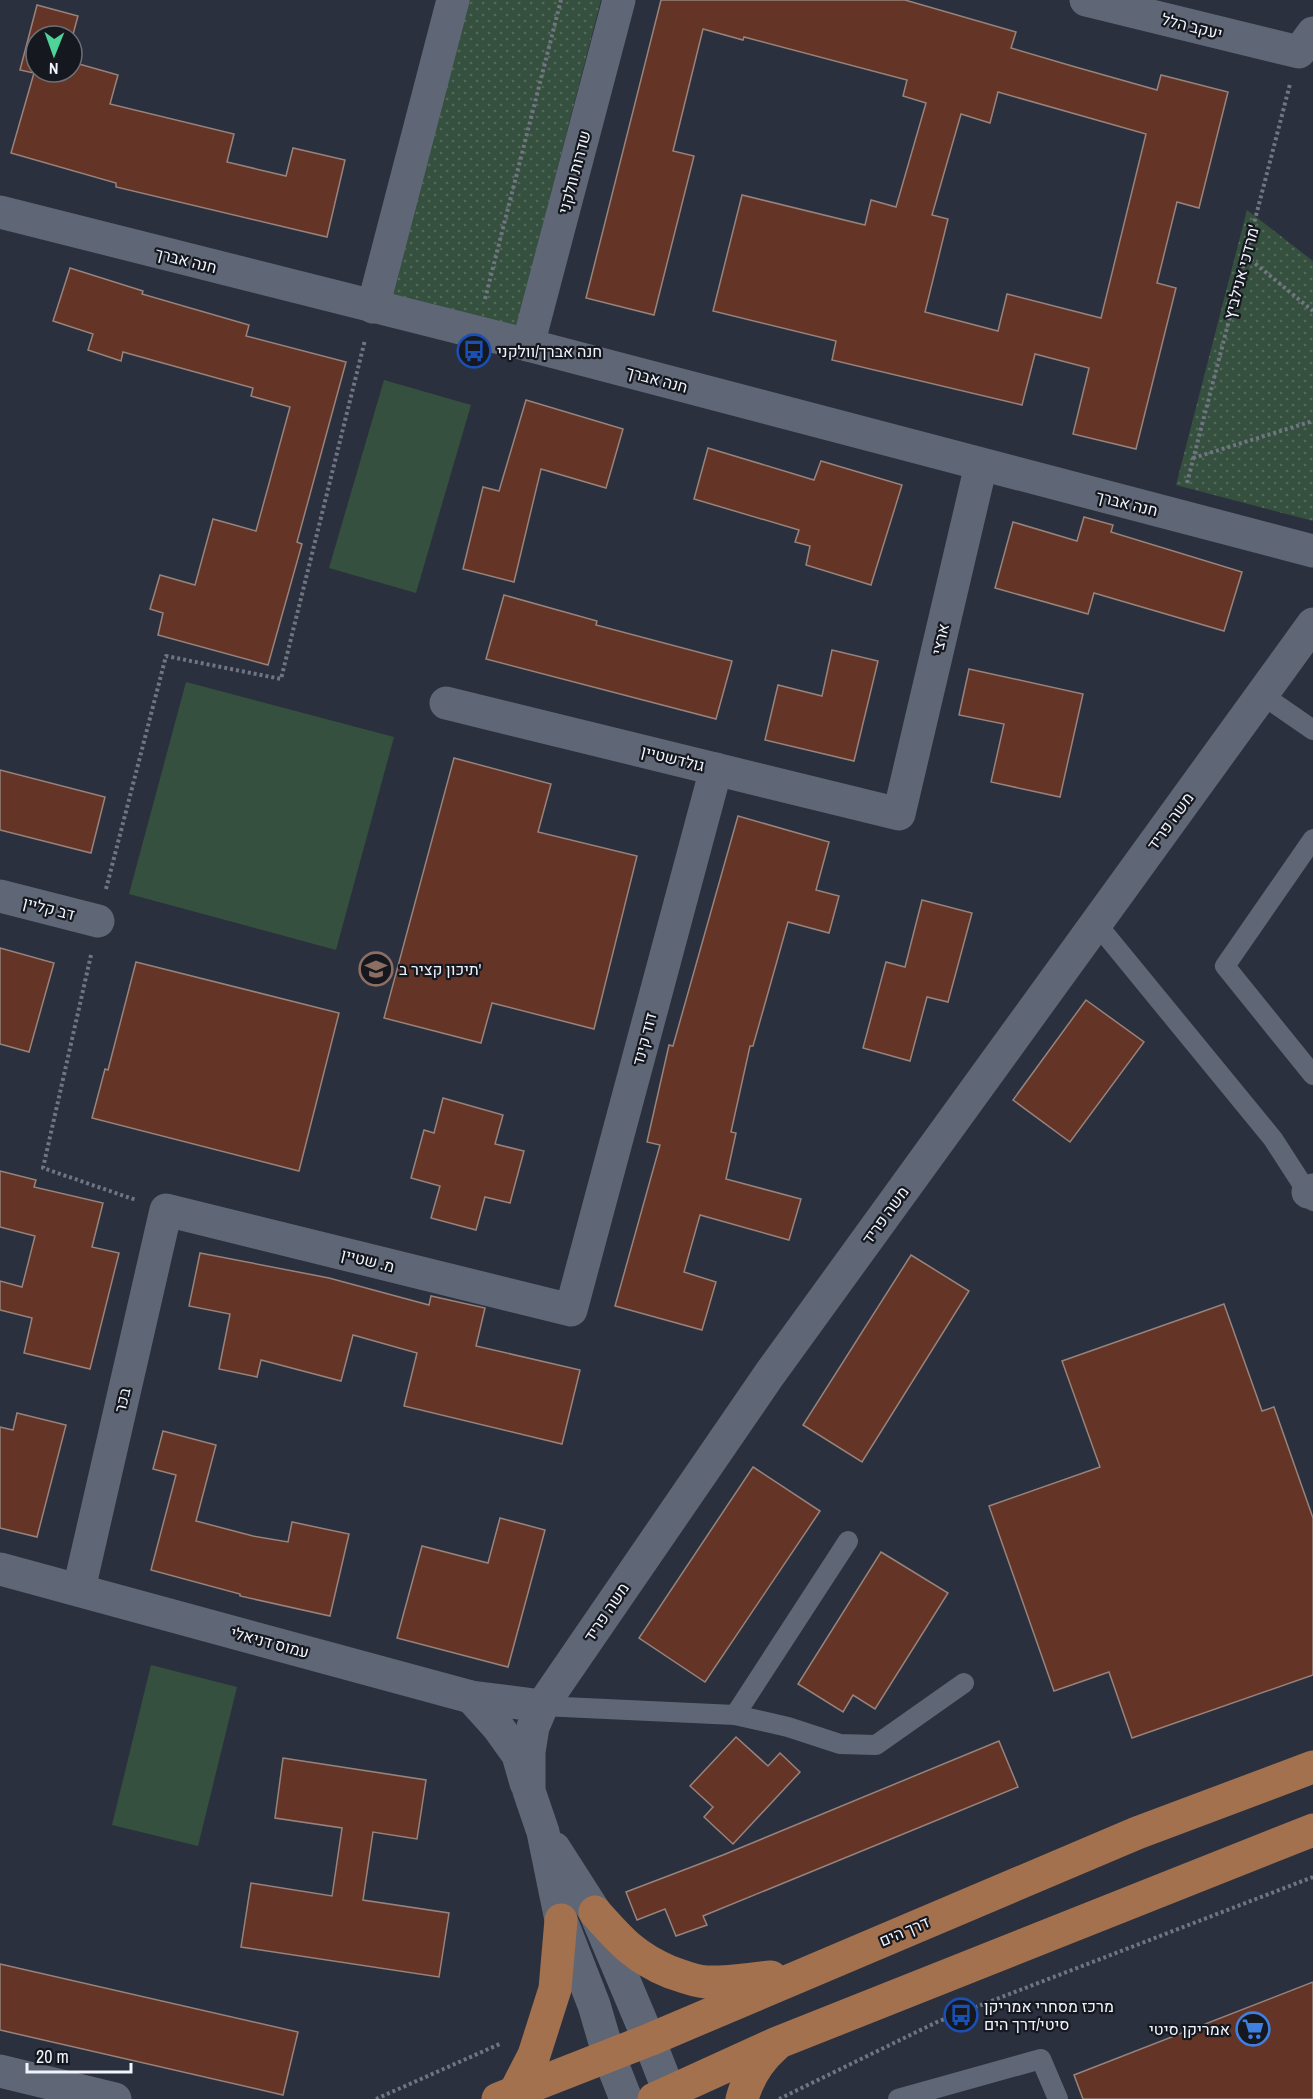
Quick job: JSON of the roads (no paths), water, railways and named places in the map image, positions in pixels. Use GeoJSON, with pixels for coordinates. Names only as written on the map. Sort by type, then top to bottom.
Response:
{"type":"FeatureCollection","features":[{"type":"Feature","properties":{"kind":"main road"},"geometry":{"type":"LineString","coordinates":[[1137,1833],[1313,1751]]}},
{"type":"Feature","properties":{"kind":"main road","name":"דרך הים"},"geometry":{"type":"LineString","coordinates":[[506,2095],[649,2040],[1137,1833],[1313,1767]]}},
{"type":"Feature","properties":{"kind":"main road"},"geometry":{"type":"LineString","coordinates":[[665,2097],[777,2043],[1313,1830]]}},
{"type":"Feature","properties":{"kind":"main road"},"geometry":{"type":"LineString","coordinates":[[595,1912],[637,1955],[683,1977],[716,1982],[800,1975]]}},
{"type":"Feature","properties":{"kind":"main road"},"geometry":{"type":"LineString","coordinates":[[506,2095],[534,2055],[555,1989],[561,1920]]}},
{"type":"Feature","properties":{"kind":"main road"},"geometry":{"type":"LineString","coordinates":[[742,2099],[758,2060],[777,2043]]}},
{"type":"Feature","properties":{"kind":"street"},"geometry":{"type":"LineString","coordinates":[[373,307],[453,0]]}},
{"type":"Feature","properties":{"kind":"street","name":"שדרות וולקני"},"geometry":{"type":"LineString","coordinates":[[528,345],[619,0]]}},
{"type":"Feature","properties":{"kind":"street","name":"יעקב הלל"},"geometry":{"type":"LineString","coordinates":[[1086,0],[1306,42]]}},
{"type":"Feature","properties":{"kind":"street","name":"חנה אברך"},"geometry":{"type":"LineString","coordinates":[[0,213],[528,345],[1313,551]]}},
{"type":"Feature","properties":{"kind":"street","name":"ארצי"},"geometry":{"type":"LineString","coordinates":[[899,814],[981,465]]}},
{"type":"Feature","properties":{"kind":"street","name":"משה פריד"},"geometry":{"type":"LineString","coordinates":[[626,2099],[561,1920],[543,1832],[529,1791],[529,1752],[533,1727],[542,1706],[769,1375],[1313,624]]}},
{"type":"Feature","properties":{"kind":"street","name":"גולדשטיין"},"geometry":{"type":"LineString","coordinates":[[446,703],[899,814]]}},
{"type":"Feature","properties":{"kind":"street","name":"דוד קינד"},"geometry":{"type":"LineString","coordinates":[[571,1310],[717,769]]}},
{"type":"Feature","properties":{"kind":"street","name":"דב קליין"},"geometry":{"type":"LineString","coordinates":[[0,896],[98,921]]}},
{"type":"Feature","properties":{"kind":"street","name":"מ. שטיין"},"geometry":{"type":"LineString","coordinates":[[166,1210],[571,1310]]}},
{"type":"Feature","properties":{"kind":"street","name":"בכר"},"geometry":{"type":"LineString","coordinates":[[79,1589],[166,1210]]}},
{"type":"Feature","properties":{"kind":"street","name":"עמוס דניאלי"},"geometry":{"type":"LineString","coordinates":[[0,1569],[471,1697],[542,1706]]}},
{"type":"Feature","properties":{"kind":"street"},"geometry":{"type":"LineString","coordinates":[[471,1697],[498,1727],[518,1755],[529,1791]]}},
{"type":"Feature","properties":{"kind":"street","name":"משה פריד"},"geometry":{"type":"LineString","coordinates":[[543,1832],[595,1912],[649,2040],[665,2097]]}},
{"type":"Feature","properties":{"kind":"street"},"geometry":{"type":"LineString","coordinates":[[0,2072],[115,2099]]}},
{"type":"Feature","properties":{"kind":"lane"},"geometry":{"type":"LineString","coordinates":[[1261,694],[1313,730]]}},
{"type":"Feature","properties":{"kind":"lane"},"geometry":{"type":"LineString","coordinates":[[1313,839],[1225,966],[1313,1075]]}},
{"type":"Feature","properties":{"kind":"lane"},"geometry":{"type":"LineString","coordinates":[[1096,923],[1273,1139],[1311,1194]]}},
{"type":"Feature","properties":{"kind":"lane"},"geometry":{"type":"LineString","coordinates":[[735,1715],[848,1541]]}},
{"type":"Feature","properties":{"kind":"lane"},"geometry":{"type":"LineString","coordinates":[[542,1706],[735,1715],[788,1727],[840,1744],[876,1745],[964,1683]]}},
{"type":"Feature","properties":{"kind":"lane"},"geometry":{"type":"LineString","coordinates":[[898,2099],[1041,2059],[1058,2099]]}},
{"type":"Feature","properties":{"kind":"place","name":"חנה אברך/וולקני"},"geometry":{"type":"Point","coordinates":[474,351]}},
{"type":"Feature","properties":{"kind":"place","name":"תיכון קציר ב'"},"geometry":{"type":"Point","coordinates":[376,969]}},
{"type":"Feature","properties":{"kind":"place","name":"מרכז מסחרי אמריקן סיטי/דרך הים"},"geometry":{"type":"Point","coordinates":[961,2015]}},
{"type":"Feature","properties":{"kind":"place","name":"אמריקן סיטי"},"geometry":{"type":"Point","coordinates":[1253,2029]}}]}
